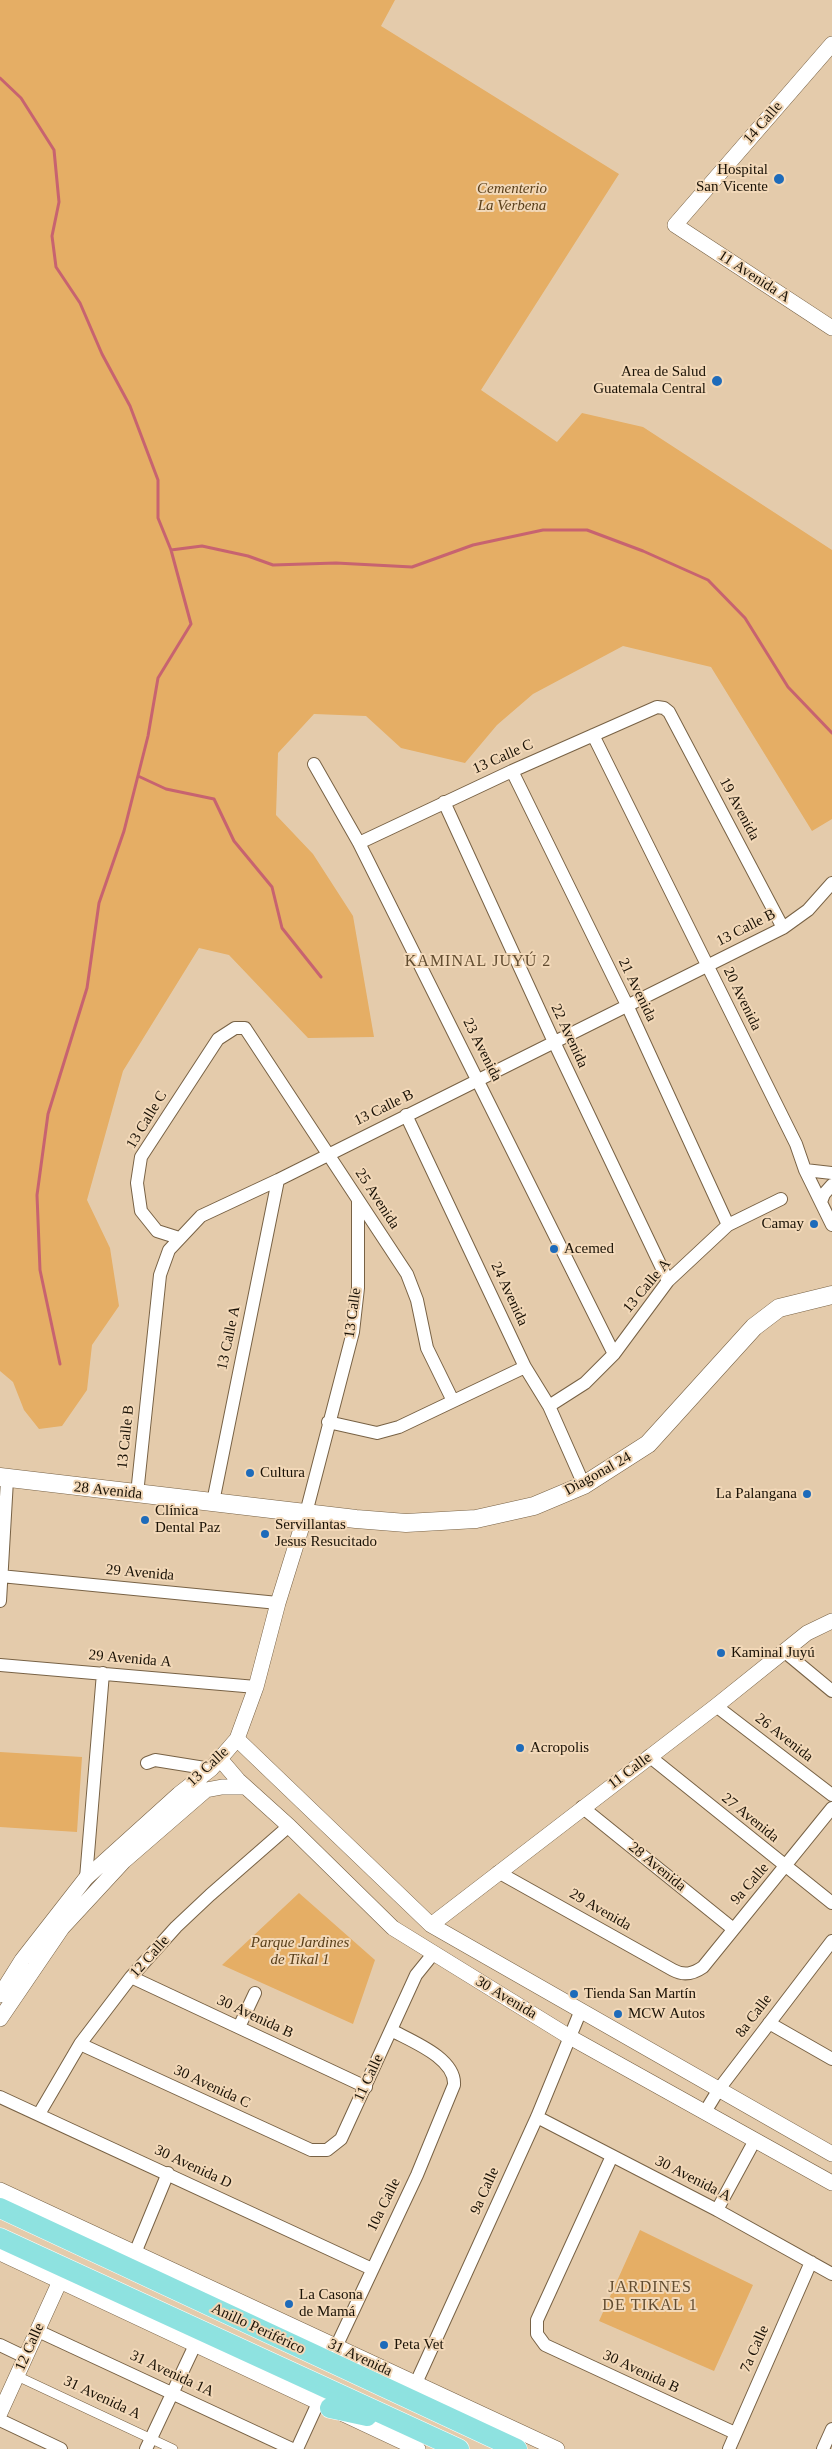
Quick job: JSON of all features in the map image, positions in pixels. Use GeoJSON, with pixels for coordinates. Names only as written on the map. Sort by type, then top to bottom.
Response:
{"type":"FeatureCollection","features":[{"type":"Feature","properties":{"kind":"highway"},"geometry":{"type":"LineString","coordinates":[[0,2199],[39,2226]]}},
{"type":"Feature","properties":{"kind":"highway","name":"Anillo Periférico"},"geometry":{"type":"LineString","coordinates":[[0,2208],[517,2449]]}},
{"type":"Feature","properties":{"kind":"highway","name":"Anillo Periférico"},"geometry":{"type":"LineString","coordinates":[[0,2238],[459,2449]]}},
{"type":"Feature","properties":{"kind":"highway"},"geometry":{"type":"LineString","coordinates":[[324,2406],[410,2427]]}},
{"type":"Feature","properties":{"kind":"main road","name":"Diagonal 24"},"geometry":{"type":"LineString","coordinates":[[306,1513],[406,1523],[476,1518],[534,1506],[584,1485],[648,1444],[749,1333],[779,1308],[832,1295]]}},
{"type":"Feature","properties":{"kind":"main road","name":"28 Avenida"},"geometry":{"type":"LineString","coordinates":[[4,1478],[306,1513]]}},
{"type":"Feature","properties":{"kind":"street","name":"14 Calle"},"geometry":{"type":"LineString","coordinates":[[675,225],[832,44]]}},
{"type":"Feature","properties":{"kind":"street","name":"11 Avenida A"},"geometry":{"type":"LineString","coordinates":[[675,225],[832,328]]}},
{"type":"Feature","properties":{"kind":"street","name":"13 Calle C"},"geometry":{"type":"LineString","coordinates":[[359,843],[512,770],[593,734],[657,707],[664,708]]}},
{"type":"Feature","properties":{"kind":"street","name":"19 Avenida"},"geometry":{"type":"LineString","coordinates":[[664,708],[669,712],[783,928]]}},
{"type":"Feature","properties":{"kind":"street","name":"20 Avenida"},"geometry":{"type":"LineString","coordinates":[[593,734],[796,1144],[805,1170],[832,1225]]}},
{"type":"Feature","properties":{"kind":"street","name":"23 Avenida"},"geometry":{"type":"LineString","coordinates":[[314,764],[359,843],[614,1354]]}},
{"type":"Feature","properties":{"kind":"street","name":"21 Avenida"},"geometry":{"type":"LineString","coordinates":[[512,770],[627,1005],[728,1225]]}},
{"type":"Feature","properties":{"kind":"street","name":"22 Avenida"},"geometry":{"type":"LineString","coordinates":[[444,802],[554,1042],[668,1281]]}},
{"type":"Feature","properties":{"kind":"street","name":"13 Calle B"},"geometry":{"type":"LineString","coordinates":[[137,1494],[160,1275],[170,1250],[201,1216],[278,1180],[783,928],[808,910],[832,882]]}},
{"type":"Feature","properties":{"kind":"street","name":"13 Calle C"},"geometry":{"type":"LineString","coordinates":[[179,1238],[157,1231],[141,1211],[137,1184],[141,1157],[218,1038],[235,1028],[245,1028]]}},
{"type":"Feature","properties":{"kind":"street","name":"25 Avenida"},"geometry":{"type":"LineString","coordinates":[[245,1028],[407,1274],[417,1300],[427,1348],[453,1401]]}},
{"type":"Feature","properties":{"kind":"street","name":"24 Avenida"},"geometry":{"type":"LineString","coordinates":[[406,1115],[525,1367],[549,1406],[584,1485]]}},
{"type":"Feature","properties":{"kind":"street"},"geometry":{"type":"LineString","coordinates":[[805,1170],[832,1173]]}},
{"type":"Feature","properties":{"kind":"street","name":"13 Calle A"},"geometry":{"type":"LineString","coordinates":[[213,1502],[278,1180]]}},
{"type":"Feature","properties":{"kind":"street"},"geometry":{"type":"LineString","coordinates":[[821,1202],[824,1194],[832,1185]]}},
{"type":"Feature","properties":{"kind":"street","name":"13 Calle A"},"geometry":{"type":"LineString","coordinates":[[549,1406],[585,1383],[614,1354],[668,1281],[728,1225],[781,1199]]}},
{"type":"Feature","properties":{"kind":"street","name":"13 Calle"},"geometry":{"type":"LineString","coordinates":[[0,1995],[22,1960],[86,1878],[216,1764],[237,1739],[256,1687],[278,1603],[306,1513],[352,1332],[358,1288],[358,1200]]}},
{"type":"Feature","properties":{"kind":"street"},"geometry":{"type":"LineString","coordinates":[[328,1422],[377,1433],[399,1427],[525,1367]]}},
{"type":"Feature","properties":{"kind":"street"},"geometry":{"type":"LineString","coordinates":[[0,1601],[4,1478]]}},
{"type":"Feature","properties":{"kind":"street","name":"29 Avenida"},"geometry":{"type":"LineString","coordinates":[[1,1576],[278,1603]]}},
{"type":"Feature","properties":{"kind":"street","name":"11 Calle"},"geometry":{"type":"LineString","coordinates":[[431,1925],[582,1807],[716,1706],[807,1633],[832,1620]]}},
{"type":"Feature","properties":{"kind":"street"},"geometry":{"type":"LineString","coordinates":[[785,1652],[832,1690]]}},
{"type":"Feature","properties":{"kind":"street","name":"29 Avenida A"},"geometry":{"type":"LineString","coordinates":[[0,1664],[256,1687]]}},
{"type":"Feature","properties":{"kind":"street"},"geometry":{"type":"LineString","coordinates":[[86,1878],[103,1673]]}},
{"type":"Feature","properties":{"kind":"street","name":"26 Avenida"},"geometry":{"type":"LineString","coordinates":[[716,1706],[832,1795]]}},
{"type":"Feature","properties":{"kind":"street","name":"30 Avenida"},"geometry":{"type":"LineString","coordinates":[[237,1739],[396,1894],[431,1925],[832,2154]]}},
{"type":"Feature","properties":{"kind":"street","name":"27 Avenida"},"geometry":{"type":"LineString","coordinates":[[649,1756],[832,1903]]}},
{"type":"Feature","properties":{"kind":"street"},"geometry":{"type":"LineString","coordinates":[[147,1763],[155,1760],[216,1764]]}},
{"type":"Feature","properties":{"kind":"street","name":"30 Avenida"},"geometry":{"type":"LineString","coordinates":[[216,1764],[290,1826],[392,1928],[568,2036],[832,2183]]}},
{"type":"Feature","properties":{"kind":"street"},"geometry":{"type":"LineString","coordinates":[[190,1786],[227,1778],[241,1784]]}},
{"type":"Feature","properties":{"kind":"street","name":"13 Calle"},"geometry":{"type":"LineString","coordinates":[[0,2019],[62,1928],[124,1861],[206,1790],[241,1784]]}},
{"type":"Feature","properties":{"kind":"street","name":"28 Avenida"},"geometry":{"type":"LineString","coordinates":[[582,1807],[732,1928]]}},
{"type":"Feature","properties":{"kind":"street","name":"9a Calle"},"geometry":{"type":"LineString","coordinates":[[687,1974],[695,1972],[702,1966],[832,1808]]}},
{"type":"Feature","properties":{"kind":"street","name":"12 Calle"},"geometry":{"type":"LineString","coordinates":[[39,2114],[80,2044],[131,1977],[176,1927],[290,1826]]}},
{"type":"Feature","properties":{"kind":"street","name":"29 Avenida"},"geometry":{"type":"LineString","coordinates":[[498,1872],[673,1970],[687,1974]]}},
{"type":"Feature","properties":{"kind":"street"},"geometry":{"type":"LineString","coordinates":[[381,1916],[381,1897],[387,1894],[396,1894]]}},
{"type":"Feature","properties":{"kind":"street","name":"8a Calle"},"geometry":{"type":"LineString","coordinates":[[705,2112],[719,2089],[832,1941]]}},
{"type":"Feature","properties":{"kind":"street","name":"11 Calle"},"geometry":{"type":"LineString","coordinates":[[332,2148],[341,2139],[416,1975],[433,1954]]}},
{"type":"Feature","properties":{"kind":"street","name":"30 Avenida B"},"geometry":{"type":"LineString","coordinates":[[131,1977],[366,2087]]}},
{"type":"Feature","properties":{"kind":"street"},"geometry":{"type":"LineString","coordinates":[[239,2027],[255,1993]]}},
{"type":"Feature","properties":{"kind":"street","name":"9a Calle"},"geometry":{"type":"LineString","coordinates":[[416,2383],[536,2117],[562,2057],[568,2036],[581,2010]]}},
{"type":"Feature","properties":{"kind":"street"},"geometry":{"type":"LineString","coordinates":[[769,2023],[832,2059]]}},
{"type":"Feature","properties":{"kind":"street","name":"10a Calle"},"geometry":{"type":"LineString","coordinates":[[336,2347],[417,2176],[454,2085],[453,2075],[444,2060],[392,2030]]}},
{"type":"Feature","properties":{"kind":"street","name":"30 Avenida C"},"geometry":{"type":"LineString","coordinates":[[80,2044],[311,2150],[320,2151],[332,2148]]}},
{"type":"Feature","properties":{"kind":"street","name":"30 Avenida D"},"geometry":{"type":"LineString","coordinates":[[0,2096],[372,2269]]}},
{"type":"Feature","properties":{"kind":"street","name":"30 Avenida A"},"geometry":{"type":"LineString","coordinates":[[536,2117],[717,2210],[832,2274]]}},
{"type":"Feature","properties":{"kind":"street"},"geometry":{"type":"LineString","coordinates":[[717,2210],[755,2140]]}},
{"type":"Feature","properties":{"kind":"street","name":"30 Avenida B"},"geometry":{"type":"LineString","coordinates":[[612,2156],[537,2320],[537,2334],[545,2345],[735,2433]]}},
{"type":"Feature","properties":{"kind":"street"},"geometry":{"type":"LineString","coordinates":[[135,2253],[168,2173]]}},
{"type":"Feature","properties":{"kind":"street","name":"31 Avenida"},"geometry":{"type":"LineString","coordinates":[[0,2190],[557,2449]]}},
{"type":"Feature","properties":{"kind":"street"},"geometry":{"type":"LineString","coordinates":[[0,2253],[418,2449]]}},
{"type":"Feature","properties":{"kind":"street","name":"7a Calle"},"geometry":{"type":"LineString","coordinates":[[729,2449],[811,2262]]}},
{"type":"Feature","properties":{"kind":"street","name":"12 Calle"},"geometry":{"type":"LineString","coordinates":[[0,2413],[60,2281]]}},
{"type":"Feature","properties":{"kind":"street","name":"31 Avenida 1A"},"geometry":{"type":"LineString","coordinates":[[38,2330],[292,2449]]}},
{"type":"Feature","properties":{"kind":"street"},"geometry":{"type":"LineString","coordinates":[[0,2345],[26,2357]]}},
{"type":"Feature","properties":{"kind":"street"},"geometry":{"type":"LineString","coordinates":[[148,2444],[195,2345]]}},
{"type":"Feature","properties":{"kind":"street","name":"31 Avenida A"},"geometry":{"type":"LineString","coordinates":[[17,2376],[148,2444],[173,2449]]}},
{"type":"Feature","properties":{"kind":"street"},"geometry":{"type":"LineString","coordinates":[[296,2449],[324,2406]]}},
{"type":"Feature","properties":{"kind":"street"},"geometry":{"type":"LineString","coordinates":[[0,2420],[61,2449]]}},
{"type":"Feature","properties":{"kind":"street"},"geometry":{"type":"LineString","coordinates":[[823,2449],[832,2429]]}},
{"type":"Feature","properties":{"kind":"green space","name":"Cementerio La Verbena"},"geometry":{"type":"Polygon","coordinates":[[[0,0],[395,0],[381,26],[619,174],[481,390],[557,442],[582,413],[643,427],[832,550],[832,819],[812,831],[711,667],[623,646],[533,694],[497,725],[465,763],[401,748],[366,716],[314,714],[278,753],[276,815],[313,854],[353,916],[374,1037],[308,1038],[229,955],[199,948],[123,1071],[87,1200],[110,1248],[119,1306],[92,1345],[87,1390],[62,1426],[39,1429],[24,1410],[13,1382],[0,1371],[0,0]]]}},
{"type":"Feature","properties":{"kind":"green space"},"geometry":{"type":"Polygon","coordinates":[[[0,1752],[82,1757],[77,1832],[0,1827],[0,1752]]]}},
{"type":"Feature","properties":{"kind":"green space","name":"Parque Jardines de Tikal 1"},"geometry":{"type":"Polygon","coordinates":[[[299,1893],[375,1960],[353,2024],[222,1965],[299,1893]]]}},
{"type":"Feature","properties":{"kind":"green space"},"geometry":{"type":"Polygon","coordinates":[[[640,2230],[753,2285],[714,2371],[599,2321],[640,2230]]]}},
{"type":"Feature","properties":{"kind":"waterway"},"geometry":{"type":"LineString","coordinates":[[0,78],[21,98],[54,150],[59,202],[52,236],[56,267],[80,303],[102,354],[130,406],[158,480],[158,518],[171,550],[191,624],[158,678],[148,736],[124,831],[99,903],[87,988],[48,1114],[37,1195],[40,1270],[60,1364]]}},
{"type":"Feature","properties":{"kind":"waterway"},"geometry":{"type":"LineString","coordinates":[[171,550],[202,546],[248,556],[273,565],[336,563],[412,567],[473,545],[543,530],[587,530],[643,551],[708,580],[745,618],[788,687],[832,733]]}},
{"type":"Feature","properties":{"kind":"waterway"},"geometry":{"type":"LineString","coordinates":[[138,776],[166,789],[214,799],[234,841],[272,887],[282,928],[321,977]]}},
{"type":"Feature","properties":{"kind":"place","name":"Hospital San Vicente"},"geometry":{"type":"Point","coordinates":[779,179]}},
{"type":"Feature","properties":{"kind":"place","name":"Area de Salud Guatemala Central"},"geometry":{"type":"Point","coordinates":[717,381]}},
{"type":"Feature","properties":{"kind":"place","name":"Camay"},"geometry":{"type":"Point","coordinates":[814,1224]}},
{"type":"Feature","properties":{"kind":"place","name":"Acemed"},"geometry":{"type":"Point","coordinates":[554,1249]}},
{"type":"Feature","properties":{"kind":"place","name":"Cultura"},"geometry":{"type":"Point","coordinates":[250,1473]}},
{"type":"Feature","properties":{"kind":"place","name":"La Palangana"},"geometry":{"type":"Point","coordinates":[807,1494]}},
{"type":"Feature","properties":{"kind":"place","name":"Clínica Dental Paz"},"geometry":{"type":"Point","coordinates":[145,1520]}},
{"type":"Feature","properties":{"kind":"place","name":"Servillantas Jesus Resucitado"},"geometry":{"type":"Point","coordinates":[265,1534]}},
{"type":"Feature","properties":{"kind":"place","name":"Kaminal Juyú"},"geometry":{"type":"Point","coordinates":[721,1653]}},
{"type":"Feature","properties":{"kind":"place","name":"Acropolis"},"geometry":{"type":"Point","coordinates":[520,1748]}},
{"type":"Feature","properties":{"kind":"place","name":"Tienda San Martín"},"geometry":{"type":"Point","coordinates":[574,1994]}},
{"type":"Feature","properties":{"kind":"place","name":"MCW Autos"},"geometry":{"type":"Point","coordinates":[618,2014]}},
{"type":"Feature","properties":{"kind":"place","name":"La Casona de Mamá"},"geometry":{"type":"Point","coordinates":[289,2304]}},
{"type":"Feature","properties":{"kind":"place","name":"Peta Vet"},"geometry":{"type":"Point","coordinates":[384,2345]}},
{"type":"Feature","properties":{"kind":"district","name":"KAMINAL JUYÚ 2"},"geometry":{"type":"Point","coordinates":[478,962]}},
{"type":"Feature","properties":{"kind":"district","name":"JARDINES DE TIKAL 1"},"geometry":{"type":"Point","coordinates":[650,2297]}}]}
